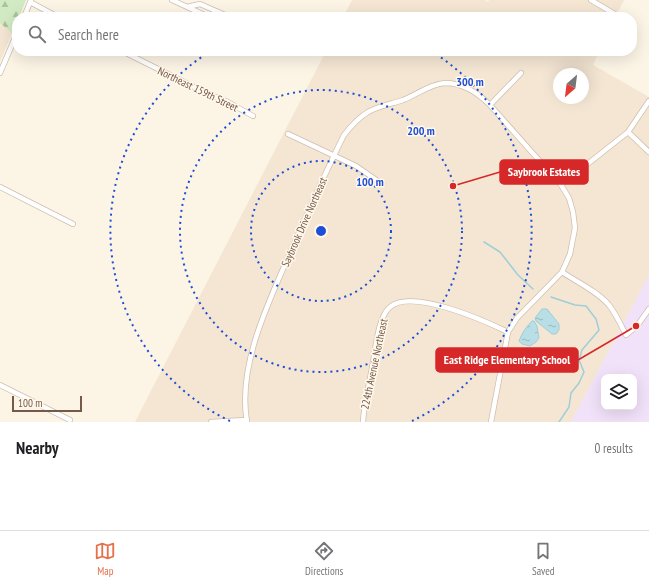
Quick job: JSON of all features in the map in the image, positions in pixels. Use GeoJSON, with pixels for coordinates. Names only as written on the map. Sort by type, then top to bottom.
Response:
{"type":"FeatureCollection","features":[{"type":"Feature","properties":{"kind":"street"},"geometry":{"type":"LineString","coordinates":[[172,0],[198,12]]}},
{"type":"Feature","properties":{"kind":"street"},"geometry":{"type":"LineString","coordinates":[[591,0],[612,12]]}},
{"type":"Feature","properties":{"kind":"street"},"geometry":{"type":"LineString","coordinates":[[26,12],[31,1],[50,12]]}},
{"type":"Feature","properties":{"kind":"street"},"geometry":{"type":"LineString","coordinates":[[187,7],[200,4],[220,12]]}},
{"type":"Feature","properties":{"kind":"street"},"geometry":{"type":"LineString","coordinates":[[0,73],[12,45]]}},
{"type":"Feature","properties":{"kind":"street","name":"Northeast 159th Street"},"geometry":{"type":"LineString","coordinates":[[132,56],[210,95],[226,101],[253,116]]}},
{"type":"Feature","properties":{"kind":"street"},"geometry":{"type":"LineString","coordinates":[[491,422],[508,332],[517,318],[562,272],[570,254],[574,228],[573,212],[569,198],[561,185],[490,106],[521,73]]}},
{"type":"Feature","properties":{"kind":"street","name":"Saybrook Drive Northeast"},"geometry":{"type":"LineString","coordinates":[[247,421],[246,390],[250,359],[260,325],[297,238],[344,135],[351,126],[366,114],[403,100],[435,85],[445,83],[469,88],[480,95],[490,106]]}},
{"type":"Feature","properties":{"kind":"street"},"geometry":{"type":"LineString","coordinates":[[561,185],[628,132],[649,101]]}},
{"type":"Feature","properties":{"kind":"street"},"geometry":{"type":"LineString","coordinates":[[628,132],[649,152]]}},
{"type":"Feature","properties":{"kind":"street"},"geometry":{"type":"LineString","coordinates":[[288,134],[356,166],[382,184]]}},
{"type":"Feature","properties":{"kind":"street"},"geometry":{"type":"LineString","coordinates":[[0,187],[73,224]]}},
{"type":"Feature","properties":{"kind":"street"},"geometry":{"type":"LineString","coordinates":[[562,272],[594,292],[608,304],[617,317],[626,335],[637,326],[649,309]]}},
{"type":"Feature","properties":{"kind":"street","name":"224th Avenue Northeast"},"geometry":{"type":"LineString","coordinates":[[363,422],[367,393],[381,322],[389,308],[396,303],[404,301],[421,303],[465,313],[508,332]]}},
{"type":"Feature","properties":{"kind":"street"},"geometry":{"type":"LineString","coordinates":[[0,385],[70,420]]}},
{"type":"Feature","properties":{"kind":"street"},"geometry":{"type":"LineString","coordinates":[[211,422],[247,421]]}},
{"type":"Feature","properties":{"kind":"shaded area"},"geometry":{"type":"Polygon","coordinates":[[[0,0],[26,0],[21,12],[12,12],[12,33],[0,62],[0,0]]]}},
{"type":"Feature","properties":{"kind":"shaded area"},"geometry":{"type":"Polygon","coordinates":[[[352,0],[485,0],[488,2],[489,0],[624,0],[618,12],[346,12],[352,0]]]}},
{"type":"Feature","properties":{"kind":"shaded area"},"geometry":{"type":"Polygon","coordinates":[[[323,56],[597,56],[593,65],[649,97],[649,275],[571,422],[135,422],[323,56]]]}},
{"type":"Feature","properties":{"kind":"shaded area"},"geometry":{"type":"Polygon","coordinates":[[[649,275],[649,422],[571,422],[649,275]]]}},
{"type":"Feature","properties":{"kind":"green space"},"geometry":{"type":"Polygon","coordinates":[[[0,0],[26,0],[21,12],[12,12],[12,33],[0,23],[0,0]]]}},
{"type":"Feature","properties":{"kind":"water"},"geometry":{"type":"Polygon","coordinates":[[[542,309],[547,309],[559,324],[559,330],[556,334],[552,334],[536,321],[535,318],[542,309]]]}},
{"type":"Feature","properties":{"kind":"water"},"geometry":{"type":"Polygon","coordinates":[[[532,321],[534,321],[537,326],[539,338],[530,346],[522,344],[519,341],[520,338],[524,330],[532,321]]]}},
{"type":"Feature","properties":{"kind":"waterway"},"geometry":{"type":"LineString","coordinates":[[484,242],[500,252],[518,275],[533,289]]}},
{"type":"Feature","properties":{"kind":"waterway"},"geometry":{"type":"LineString","coordinates":[[551,297],[575,305],[586,306],[596,319],[599,330],[582,350],[579,360],[584,372],[579,383],[571,393],[569,407],[559,422]]}},
{"type":"Feature","properties":{"kind":"place","name":"Saybrook Estates"},"geometry":{"type":"Point","coordinates":[453,186]}},
{"type":"Feature","properties":{"kind":"place","name":"East Ridge Elementary School"},"geometry":{"type":"Point","coordinates":[636,326]}}]}
